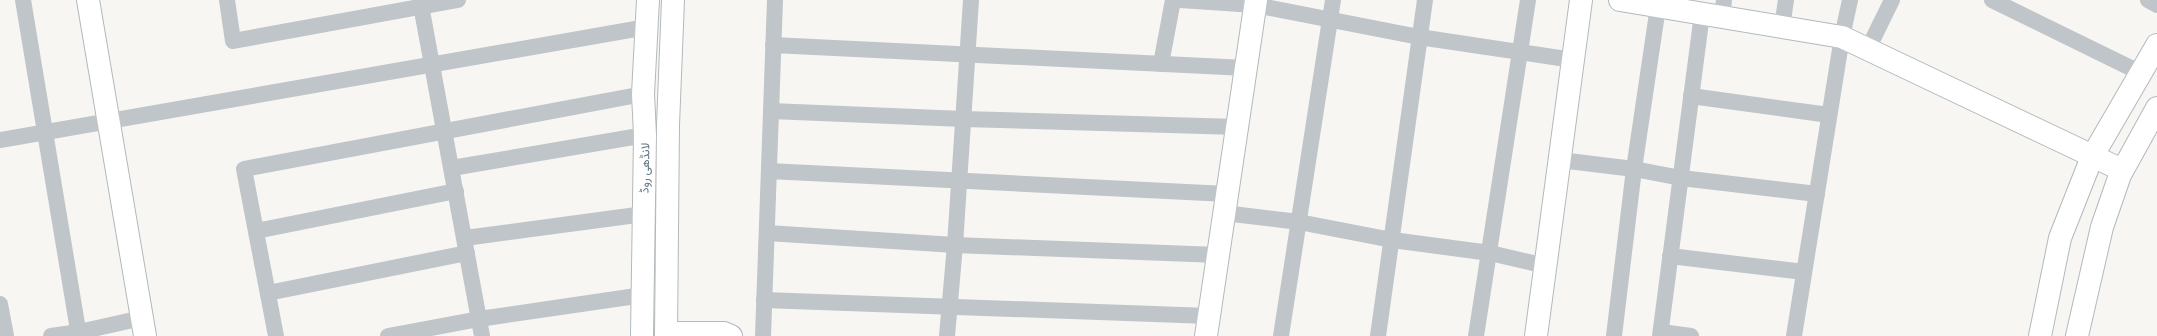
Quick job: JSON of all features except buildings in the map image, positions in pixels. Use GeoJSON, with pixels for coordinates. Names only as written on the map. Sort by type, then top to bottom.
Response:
{"type":"FeatureCollection","features":[{"type":"Feature","properties":{"kind":"street"},"geometry":{"type":"LineString","coordinates":[[23,0],[79,334]]}},
{"type":"Feature","properties":{"kind":"street"},"geometry":{"type":"LineString","coordinates":[[51,336],[144,327],[88,0]]}},
{"type":"Feature","properties":{"kind":"street"},"geometry":{"type":"LineString","coordinates":[[227,0],[234,41],[421,3],[458,0]]}},
{"type":"Feature","properties":{"kind":"street","name":"لانڈھی روڈ"},"geometry":{"type":"LineString","coordinates":[[642,336],[645,135],[643,94],[648,0]]}},
{"type":"Feature","properties":{"kind":"street","name":"لانڈھی روڈ"},"geometry":{"type":"LineString","coordinates":[[666,334],[668,125],[673,0]]}},
{"type":"Feature","properties":{"kind":"street"},"geometry":{"type":"LineString","coordinates":[[763,336],[775,0]]}},
{"type":"Feature","properties":{"kind":"street"},"geometry":{"type":"LineString","coordinates":[[947,336],[955,245],[966,54],[971,0]]}},
{"type":"Feature","properties":{"kind":"street"},"geometry":{"type":"LineString","coordinates":[[1162,64],[1173,0]]}},
{"type":"Feature","properties":{"kind":"street"},"geometry":{"type":"LineString","coordinates":[[1180,0],[1255,3],[1419,36],[1521,54],[1573,60]]}},
{"type":"Feature","properties":{"kind":"street"},"geometry":{"type":"LineString","coordinates":[[1281,336],[1332,0]]}},
{"type":"Feature","properties":{"kind":"street"},"geometry":{"type":"LineString","coordinates":[[1378,336],[1425,0]]}},
{"type":"Feature","properties":{"kind":"street"},"geometry":{"type":"LineString","coordinates":[[1476,336],[1521,54],[1528,0]]}},
{"type":"Feature","properties":{"kind":"street"},"geometry":{"type":"LineString","coordinates":[[1536,336],[1581,0]]}},
{"type":"Feature","properties":{"kind":"street"},"geometry":{"type":"LineString","coordinates":[[1620,0],[1716,10],[1782,27],[1842,37],[2122,170]]}},
{"type":"Feature","properties":{"kind":"street"},"geometry":{"type":"LineString","coordinates":[[1782,27],[1786,0]]}},
{"type":"Feature","properties":{"kind":"street"},"geometry":{"type":"LineString","coordinates":[[1794,336],[1842,37],[1850,0]]}},
{"type":"Feature","properties":{"kind":"street"},"geometry":{"type":"LineString","coordinates":[[1868,49],[1892,0]]}},
{"type":"Feature","properties":{"kind":"street"},"geometry":{"type":"LineString","coordinates":[[1992,0],[2140,73]]}},
{"type":"Feature","properties":{"kind":"street"},"geometry":{"type":"LineString","coordinates":[[2148,0],[2157,4]]}},
{"type":"Feature","properties":{"kind":"street"},"geometry":{"type":"LineString","coordinates":[[421,3],[482,336]]}},
{"type":"Feature","properties":{"kind":"street"},"geometry":{"type":"LineString","coordinates":[[764,300],[949,306],[1208,326],[1255,3]]}},
{"type":"Feature","properties":{"kind":"street"},"geometry":{"type":"LineString","coordinates":[[1614,336],[1634,169],[1658,3]]}},
{"type":"Feature","properties":{"kind":"street"},"geometry":{"type":"LineString","coordinates":[[1691,336],[1660,334],[1691,96],[1716,10]]}},
{"type":"Feature","properties":{"kind":"street"},"geometry":{"type":"LineString","coordinates":[[0,140],[647,27]]}},
{"type":"Feature","properties":{"kind":"street"},"geometry":{"type":"LineString","coordinates":[[2040,336],[2060,238],[2092,157],[2157,44]]}},
{"type":"Feature","properties":{"kind":"street"},"geometry":{"type":"LineString","coordinates":[[773,45],[1246,68]]}},
{"type":"Feature","properties":{"kind":"street"},"geometry":{"type":"LineString","coordinates":[[276,336],[244,169],[643,94]]}},
{"type":"Feature","properties":{"kind":"street"},"geometry":{"type":"LineString","coordinates":[[1691,96],[1829,115]]}},
{"type":"Feature","properties":{"kind":"street"},"geometry":{"type":"LineString","coordinates":[[2076,336],[2102,227],[2122,170],[2151,131],[2157,108]]}},
{"type":"Feature","properties":{"kind":"street"},"geometry":{"type":"LineString","coordinates":[[771,111],[963,119],[1237,126]]}},
{"type":"Feature","properties":{"kind":"street"},"geometry":{"type":"LineString","coordinates":[[452,168],[645,135]]}},
{"type":"Feature","properties":{"kind":"street"},"geometry":{"type":"LineString","coordinates":[[1560,160],[1634,169],[1681,178],[1817,194]]}},
{"type":"Feature","properties":{"kind":"street"},"geometry":{"type":"LineString","coordinates":[[769,171],[958,181],[1226,204],[1299,222],[1392,240],[1490,253],[1546,266]]}},
{"type":"Feature","properties":{"kind":"street"},"geometry":{"type":"LineString","coordinates":[[256,231],[456,191]]}},
{"type":"Feature","properties":{"kind":"street"},"geometry":{"type":"LineString","coordinates":[[268,293],[466,246],[644,214]]}},
{"type":"Feature","properties":{"kind":"street"},"geometry":{"type":"LineString","coordinates":[[767,233],[955,245],[1218,255]]}},
{"type":"Feature","properties":{"kind":"street"},"geometry":{"type":"LineString","coordinates":[[1670,256],[1804,272]]}},
{"type":"Feature","properties":{"kind":"street"},"geometry":{"type":"LineString","coordinates":[[388,336],[479,319],[643,295]]}},
{"type":"Feature","properties":{"kind":"street"},"geometry":{"type":"LineString","coordinates":[[0,309],[6,336]]}},
{"type":"Feature","properties":{"kind":"street"},"geometry":{"type":"LineString","coordinates":[[666,334],[724,333],[731,336]]}}]}
